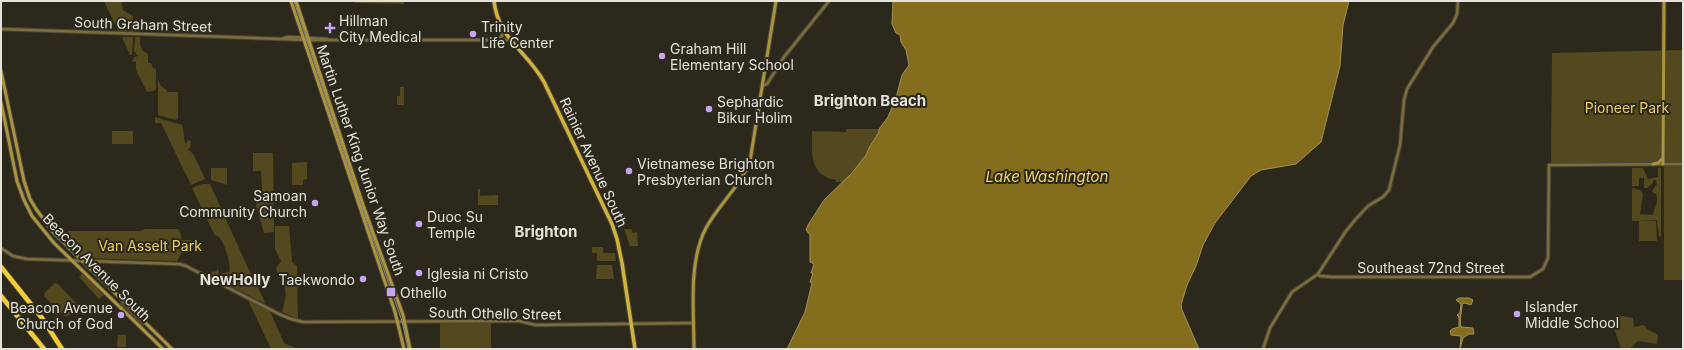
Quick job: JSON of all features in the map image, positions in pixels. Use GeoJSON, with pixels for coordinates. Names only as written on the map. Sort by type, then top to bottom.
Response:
{"type":"FeatureCollection","features":[{"type":"Feature","properties":{"kind":"highway"},"geometry":{"type":"LineString","coordinates":[[1,267],[42,318],[62,349]]}},
{"type":"Feature","properties":{"kind":"highway"},"geometry":{"type":"LineString","coordinates":[[1,296],[44,349]]}},
{"type":"Feature","properties":{"kind":"main road","name":"Martin Luther King Junior Way South"},"geometry":{"type":"LineString","coordinates":[[291,1],[398,321],[404,349]]}},
{"type":"Feature","properties":{"kind":"main road","name":"Martin Luther King Junior Way South"},"geometry":{"type":"LineString","coordinates":[[296,1],[363,205],[404,321],[410,349]]}},
{"type":"Feature","properties":{"kind":"main road","name":"Rainier Avenue South"},"geometry":{"type":"LineString","coordinates":[[494,1],[497,17],[503,31],[544,82],[612,224],[622,263],[630,324],[635,349]]}},
{"type":"Feature","properties":{"kind":"main road"},"geometry":{"type":"LineString","coordinates":[[694,349],[695,263],[708,225],[748,167],[752,151],[776,1]]}},
{"type":"Feature","properties":{"kind":"main road"},"geometry":{"type":"LineString","coordinates":[[1663,164],[1664,1]]}},
{"type":"Feature","properties":{"kind":"main road","name":"Beacon Avenue South"},"geometry":{"type":"LineString","coordinates":[[1,71],[24,181],[30,199],[44,222],[172,349]]}},
{"type":"Feature","properties":{"kind":"main road","name":"Beacon Avenue South"},"geometry":{"type":"LineString","coordinates":[[1,102],[17,182],[24,200],[38,225],[163,349]]}},
{"type":"Feature","properties":{"kind":"main road"},"geometry":{"type":"LineString","coordinates":[[1653,164],[1658,163],[1663,157]]}},
{"type":"Feature","properties":{"kind":"street"},"geometry":{"type":"LineString","coordinates":[[762,86],[767,84],[784,57],[829,1]]}},
{"type":"Feature","properties":{"kind":"street"},"geometry":{"type":"LineString","coordinates":[[1262,349],[1268,332],[1292,292],[1318,274],[1352,223],[1368,206],[1383,197],[1389,190],[1399,146],[1404,100],[1407,89],[1433,47],[1453,23],[1457,14],[1458,1]]}},
{"type":"Feature","properties":{"kind":"street","name":"South Graham Street"},"geometry":{"type":"LineString","coordinates":[[1,29],[284,39],[509,40]]}},
{"type":"Feature","properties":{"kind":"street"},"geometry":{"type":"LineString","coordinates":[[498,40],[502,36],[503,31]]}},
{"type":"Feature","properties":{"kind":"street"},"geometry":{"type":"LineString","coordinates":[[1653,164],[1683,164]]}},
{"type":"Feature","properties":{"kind":"street","name":"Southeast 72nd Street"},"geometry":{"type":"LineString","coordinates":[[1318,274],[1332,277],[1523,278],[1533,276],[1543,270],[1548,255],[1549,165],[1653,164]]}},
{"type":"Feature","properties":{"kind":"street"},"geometry":{"type":"LineString","coordinates":[[1,248],[8,253],[27,259],[83,262]]}},
{"type":"Feature","properties":{"kind":"street"},"geometry":{"type":"LineString","coordinates":[[64,261],[68,256]]}},
{"type":"Feature","properties":{"kind":"street","name":"South Othello Street"},"geometry":{"type":"LineString","coordinates":[[83,262],[181,265],[294,320],[303,322],[519,321],[536,325],[694,323]]}},
{"type":"Feature","properties":{"kind":"green space"},"geometry":{"type":"Polygon","coordinates":[[[104,1],[121,1],[123,10],[133,16],[133,32],[118,31],[104,1]]]}},
{"type":"Feature","properties":{"kind":"green space"},"geometry":{"type":"Polygon","coordinates":[[[355,1],[404,1],[404,4],[355,3],[355,1]]]}},
{"type":"Feature","properties":{"kind":"green space"},"geometry":{"type":"Polygon","coordinates":[[[122,37],[133,37],[132,55],[130,55],[122,37]]]}},
{"type":"Feature","properties":{"kind":"green space"},"geometry":{"type":"Polygon","coordinates":[[[135,37],[140,37],[140,45],[143,51],[148,54],[148,63],[151,63],[153,68],[156,69],[156,89],[154,91],[147,92],[136,70],[136,62],[132,61],[138,56],[134,51],[135,37]]]}},
{"type":"Feature","properties":{"kind":"green space","name":"Pioneer Park"},"geometry":{"type":"Polygon","coordinates":[[[1683,50],[1683,280],[1664,280],[1664,163],[1551,163],[1552,53],[1683,50]]]}},
{"type":"Feature","properties":{"kind":"green space"},"geometry":{"type":"Polygon","coordinates":[[[158,80],[167,92],[178,92],[178,119],[176,120],[158,115],[158,80]]]}},
{"type":"Feature","properties":{"kind":"green space"},"geometry":{"type":"Polygon","coordinates":[[[400,87],[404,87],[404,105],[397,105],[397,96],[400,96],[400,87]]]}},
{"type":"Feature","properties":{"kind":"green space"},"geometry":{"type":"Polygon","coordinates":[[[155,117],[182,125],[186,144],[188,140],[191,141],[190,148],[188,149],[194,155],[205,179],[191,185],[161,123],[155,123],[155,117]]]}},
{"type":"Feature","properties":{"kind":"green space"},"geometry":{"type":"Polygon","coordinates":[[[846,129],[879,129],[879,132],[860,164],[843,182],[836,182],[836,180],[821,173],[814,162],[812,155],[812,131],[846,132],[846,129]]]}},
{"type":"Feature","properties":{"kind":"green space"},"geometry":{"type":"Polygon","coordinates":[[[112,131],[133,131],[133,144],[112,144],[112,131]]]}},
{"type":"Feature","properties":{"kind":"green space"},"geometry":{"type":"Polygon","coordinates":[[[253,153],[273,153],[274,232],[264,233],[256,205],[262,190],[261,171],[253,171],[253,153]]]}},
{"type":"Feature","properties":{"kind":"green space"},"geometry":{"type":"Polygon","coordinates":[[[307,162],[307,179],[303,180],[303,185],[292,185],[292,163],[307,162]]]}},
{"type":"Feature","properties":{"kind":"green space"},"geometry":{"type":"Polygon","coordinates":[[[211,168],[227,168],[227,185],[211,180],[211,168]]]}},
{"type":"Feature","properties":{"kind":"green space"},"geometry":{"type":"Polygon","coordinates":[[[1632,168],[1643,168],[1648,179],[1658,177],[1658,168],[1661,168],[1661,237],[1659,236],[1657,220],[1641,221],[1656,221],[1657,241],[1639,241],[1639,221],[1632,221],[1632,188],[1640,190],[1643,194],[1640,214],[1653,215],[1657,200],[1656,193],[1655,194],[1652,191],[1657,184],[1656,180],[1653,180],[1653,183],[1647,188],[1644,188],[1644,178],[1639,178],[1639,186],[1632,186],[1632,168]]]}},
{"type":"Feature","properties":{"kind":"green space"},"geometry":{"type":"Polygon","coordinates":[[[202,184],[210,184],[265,302],[264,303],[205,273],[217,271],[217,267],[219,274],[229,272],[230,269],[229,259],[224,244],[220,238],[214,234],[192,188],[202,184]]]}},
{"type":"Feature","properties":{"kind":"green space"},"geometry":{"type":"Polygon","coordinates":[[[478,189],[480,189],[480,196],[498,195],[498,205],[478,205],[478,189]]]}},
{"type":"Feature","properties":{"kind":"green space"},"geometry":{"type":"Polygon","coordinates":[[[275,226],[289,226],[292,262],[297,266],[298,319],[282,312],[285,292],[284,284],[276,268],[281,261],[275,249],[275,226]]]}},
{"type":"Feature","properties":{"kind":"green space","name":"Van Asselt Park"},"geometry":{"type":"Polygon","coordinates":[[[145,229],[178,229],[181,234],[181,240],[191,240],[191,243],[184,249],[177,261],[84,258],[68,242],[68,231],[141,231],[145,229]]]}},
{"type":"Feature","properties":{"kind":"green space"},"geometry":{"type":"Polygon","coordinates":[[[624,229],[631,229],[633,233],[637,232],[638,246],[630,246],[624,229]]]}},
{"type":"Feature","properties":{"kind":"green space"},"geometry":{"type":"Polygon","coordinates":[[[592,247],[603,247],[603,253],[615,253],[616,261],[597,261],[597,253],[592,253],[592,247]]]}},
{"type":"Feature","properties":{"kind":"green space"},"geometry":{"type":"Polygon","coordinates":[[[597,265],[612,265],[614,279],[596,279],[597,265]]]}},
{"type":"Feature","properties":{"kind":"green space"},"geometry":{"type":"Polygon","coordinates":[[[83,273],[105,294],[99,299],[79,277],[83,273]]]}},
{"type":"Feature","properties":{"kind":"green space"},"geometry":{"type":"Polygon","coordinates":[[[55,283],[58,284],[78,305],[68,316],[64,316],[44,296],[45,292],[55,283]]]}},
{"type":"Feature","properties":{"kind":"green space"},"geometry":{"type":"Polygon","coordinates":[[[248,300],[270,311],[284,343],[297,349],[271,349],[248,300]]]}},
{"type":"Feature","properties":{"kind":"green space"},"geometry":{"type":"Polygon","coordinates":[[[123,302],[145,324],[143,327],[119,304],[123,302]]]}},
{"type":"Feature","properties":{"kind":"green space"},"geometry":{"type":"Polygon","coordinates":[[[1617,315],[1633,318],[1634,327],[1644,325],[1647,329],[1658,335],[1657,344],[1638,341],[1629,349],[1621,349],[1615,331],[1617,315]]]}},
{"type":"Feature","properties":{"kind":"green space"},"geometry":{"type":"Polygon","coordinates":[[[440,323],[491,323],[491,349],[440,349],[440,323]]]}},
{"type":"Feature","properties":{"kind":"green space"},"geometry":{"type":"Polygon","coordinates":[[[118,335],[126,335],[126,347],[117,347],[118,335]]]}},
{"type":"Feature","properties":{"kind":"water","name":"Lake Washington"},"geometry":{"type":"Polygon","coordinates":[[[893,1],[1349,1],[1343,25],[1340,66],[1321,142],[1296,164],[1261,170],[1251,176],[1215,223],[1203,245],[1196,266],[1187,285],[1181,305],[1199,349],[787,349],[805,312],[812,283],[810,282],[814,264],[810,262],[810,235],[806,230],[808,225],[824,200],[852,173],[866,155],[879,132],[879,129],[888,117],[896,98],[902,75],[909,65],[906,50],[901,42],[900,35],[896,33],[892,24],[893,1]]]}},
{"type":"Feature","properties":{"kind":"water"},"geometry":{"type":"Polygon","coordinates":[[[1459,298],[1469,298],[1473,300],[1471,305],[1465,303],[1462,304],[1460,321],[1461,327],[1473,328],[1474,334],[1469,334],[1463,338],[1460,349],[1461,336],[1451,335],[1450,331],[1459,327],[1459,317],[1457,315],[1460,313],[1461,304],[1456,300],[1459,298]]]}},
{"type":"Feature","properties":{"kind":"tram line"},"geometry":{"type":"LineString","coordinates":[[294,1],[361,205],[402,321],[408,349]]}},
{"type":"Feature","properties":{"kind":"place","name":"Hillman City Medical"},"geometry":{"type":"Point","coordinates":[330,28]}},
{"type":"Feature","properties":{"kind":"place","name":"Trinity Life Center"},"geometry":{"type":"Point","coordinates":[473,34]}},
{"type":"Feature","properties":{"kind":"place","name":"Graham Hill Elementary School"},"geometry":{"type":"Point","coordinates":[662,56]}},
{"type":"Feature","properties":{"kind":"place","name":"Sephardic Bikur Holim"},"geometry":{"type":"Point","coordinates":[709,109]}},
{"type":"Feature","properties":{"kind":"place","name":"Vietnamese Brighton Presbyterian Church"},"geometry":{"type":"Point","coordinates":[629,171]}},
{"type":"Feature","properties":{"kind":"place","name":"Samoan Community Church"},"geometry":{"type":"Point","coordinates":[315,203]}},
{"type":"Feature","properties":{"kind":"place","name":"Duoc Su Temple"},"geometry":{"type":"Point","coordinates":[419,224]}},
{"type":"Feature","properties":{"kind":"place","name":"Iglesia ni Cristo"},"geometry":{"type":"Point","coordinates":[419,273]}},
{"type":"Feature","properties":{"kind":"place","name":"Taekwondo"},"geometry":{"type":"Point","coordinates":[363,279]}},
{"type":"Feature","properties":{"kind":"place","name":"Othello"},"geometry":{"type":"Point","coordinates":[391,292]}},
{"type":"Feature","properties":{"kind":"place","name":"Islander Middle School"},"geometry":{"type":"Point","coordinates":[1517,314]}},
{"type":"Feature","properties":{"kind":"place","name":"Beacon Avenue Church of God"},"geometry":{"type":"Point","coordinates":[121,315]}},
{"type":"Feature","properties":{"kind":"district","name":"Brighton Beach"},"geometry":{"type":"Point","coordinates":[870,100]}},
{"type":"Feature","properties":{"kind":"district","name":"Brighton"},"geometry":{"type":"Point","coordinates":[546,231]}},
{"type":"Feature","properties":{"kind":"district","name":"NewHolly"},"geometry":{"type":"Point","coordinates":[235,279]}}]}
